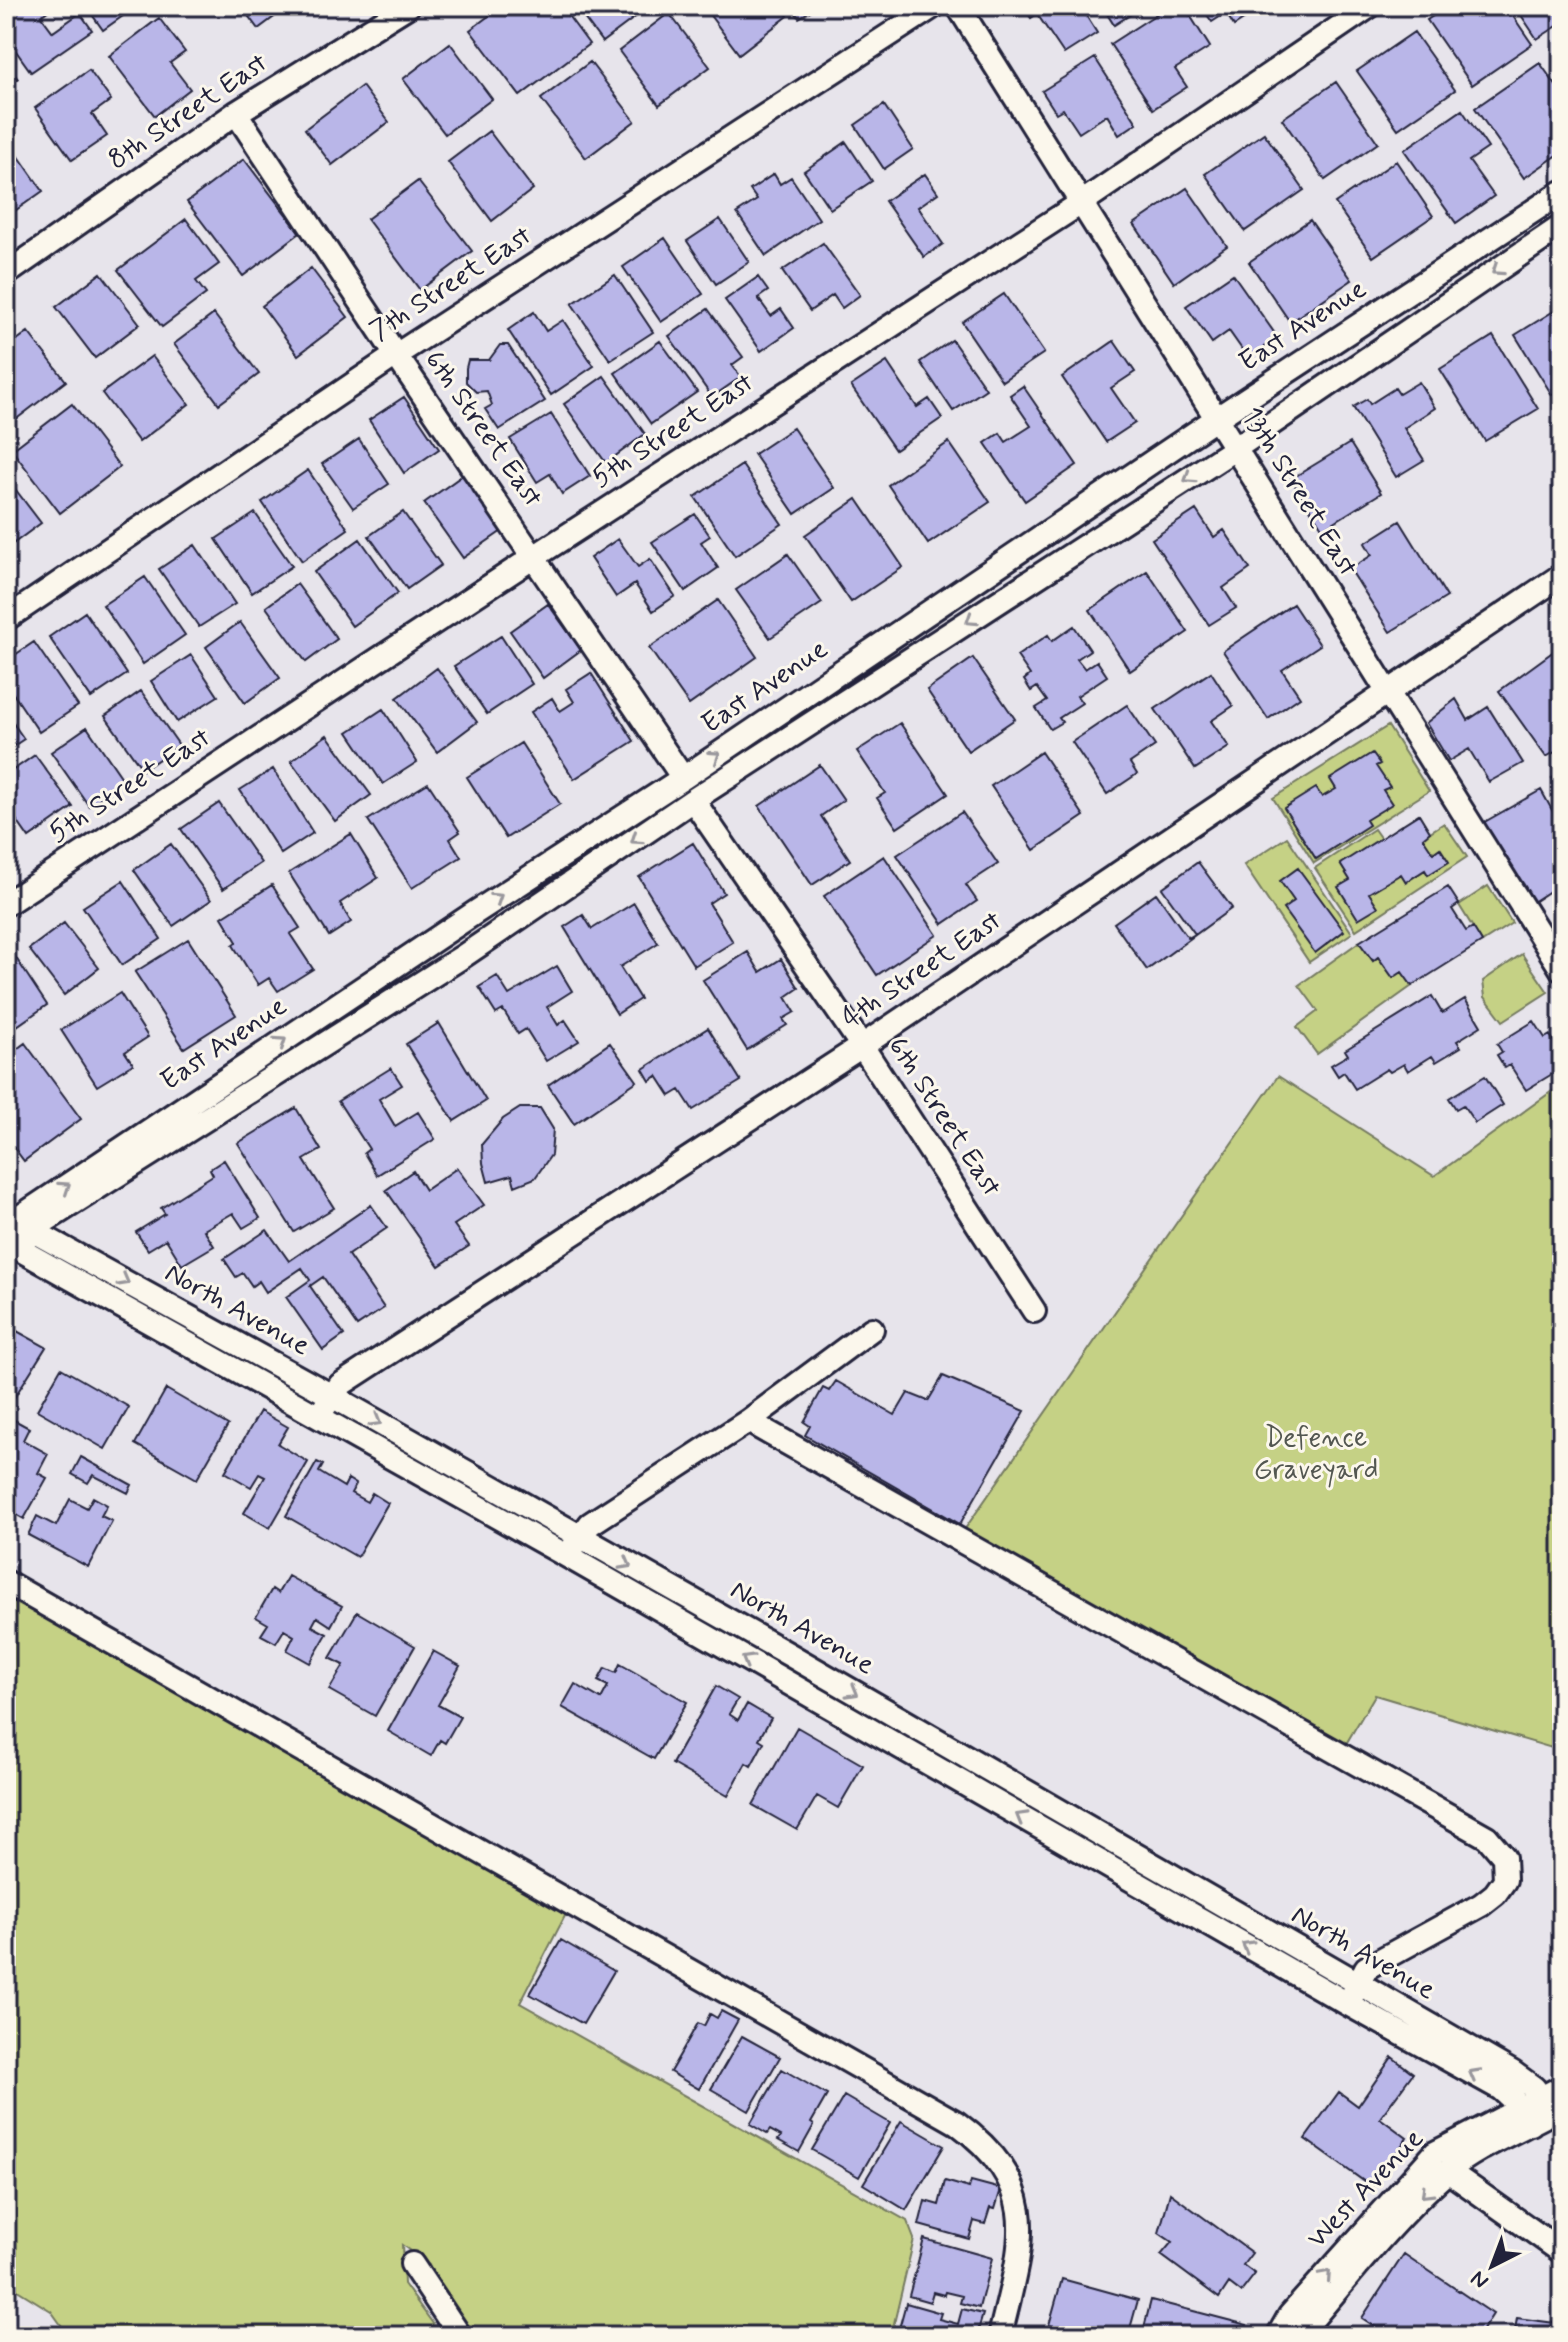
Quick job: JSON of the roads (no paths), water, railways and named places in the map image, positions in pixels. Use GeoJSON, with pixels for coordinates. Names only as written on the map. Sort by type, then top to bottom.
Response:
{"type":"FeatureCollection","features":[{"type":"Feature","properties":{"kind":"street","name":"8th Street East"},"geometry":{"type":"LineString","coordinates":[[6,274],[236,113],[408,6]]}},
{"type":"Feature","properties":{"kind":"street","name":"7th Street East"},"geometry":{"type":"LineString","coordinates":[[6,619],[396,355],[934,6]]}},
{"type":"Feature","properties":{"kind":"street","name":"13th Street East"},"geometry":{"type":"LineString","coordinates":[[958,6],[1389,694],[1556,945],[1562,970]]}},
{"type":"Feature","properties":{"kind":"street","name":"5th Street East"},"geometry":{"type":"LineString","coordinates":[[6,904],[1081,203],[1370,6]]}},
{"type":"Feature","properties":{"kind":"street","name":"6th Street East"},"geometry":{"type":"LineString","coordinates":[[236,113],[683,778]]}},
{"type":"Feature","properties":{"kind":"street","name":"East Avenue"},"geometry":{"type":"LineString","coordinates":[[14,1233],[476,912],[683,778],[1217,418],[1562,192]]}},
{"type":"Feature","properties":{"kind":"street","name":"East Avenue"},"geometry":{"type":"LineString","coordinates":[[14,1233],[462,957],[693,800],[1236,448],[1562,226]]}},
{"type":"Feature","properties":{"kind":"street","name":"4th Street East"},"geometry":{"type":"LineString","coordinates":[[319,1416],[340,1385],[862,1046],[1562,575]]}},
{"type":"Feature","properties":{"kind":"street","name":"6th Street East"},"geometry":{"type":"LineString","coordinates":[[693,800],[862,1046],[1034,1311]]}},
{"type":"Feature","properties":{"kind":"street","name":"North Avenue"},"geometry":{"type":"LineString","coordinates":[[14,1233],[332,1396],[573,1547],[1353,1994],[1501,2089],[1526,2115]]}},
{"type":"Feature","properties":{"kind":"street","name":"North Avenue"},"geometry":{"type":"LineString","coordinates":[[14,1233],[319,1416],[573,1547]]}},
{"type":"Feature","properties":{"kind":"street"},"geometry":{"type":"LineString","coordinates":[[573,1547],[590,1524],[748,1421],[872,1329]]}},
{"type":"Feature","properties":{"kind":"street"},"geometry":{"type":"LineString","coordinates":[[748,1421],[1487,1837],[1504,1857],[1505,1880],[1495,1894],[1481,1905],[1366,1968],[1353,1994]]}},
{"type":"Feature","properties":{"kind":"street"},"geometry":{"type":"LineString","coordinates":[[6,1582],[943,2115],[984,2143],[1001,2164],[1016,2194],[1022,2221],[1020,2252],[1000,2336]]}},
{"type":"Feature","properties":{"kind":"street","name":"North Avenue"},"geometry":{"type":"LineString","coordinates":[[1353,1994],[1512,2072],[1554,2101]]}},
{"type":"Feature","properties":{"kind":"street","name":"West Avenue"},"geometry":{"type":"LineString","coordinates":[[1278,2336],[1290,2315],[1435,2153],[1554,2101]]}},
{"type":"Feature","properties":{"kind":"street","name":"West Avenue"},"geometry":{"type":"LineString","coordinates":[[1301,2336],[1387,2233],[1448,2171],[1526,2115]]}},
{"type":"Feature","properties":{"kind":"street"},"geometry":{"type":"LineString","coordinates":[[1448,2171],[1562,2252]]}},
{"type":"Feature","properties":{"kind":"street"},"geometry":{"type":"LineString","coordinates":[[412,2264],[460,2336]]}},
{"type":"Feature","properties":{"kind":"park label","name":"Defence Graveyard"},"geometry":{"type":"Point","coordinates":[1316,1454]}}]}
